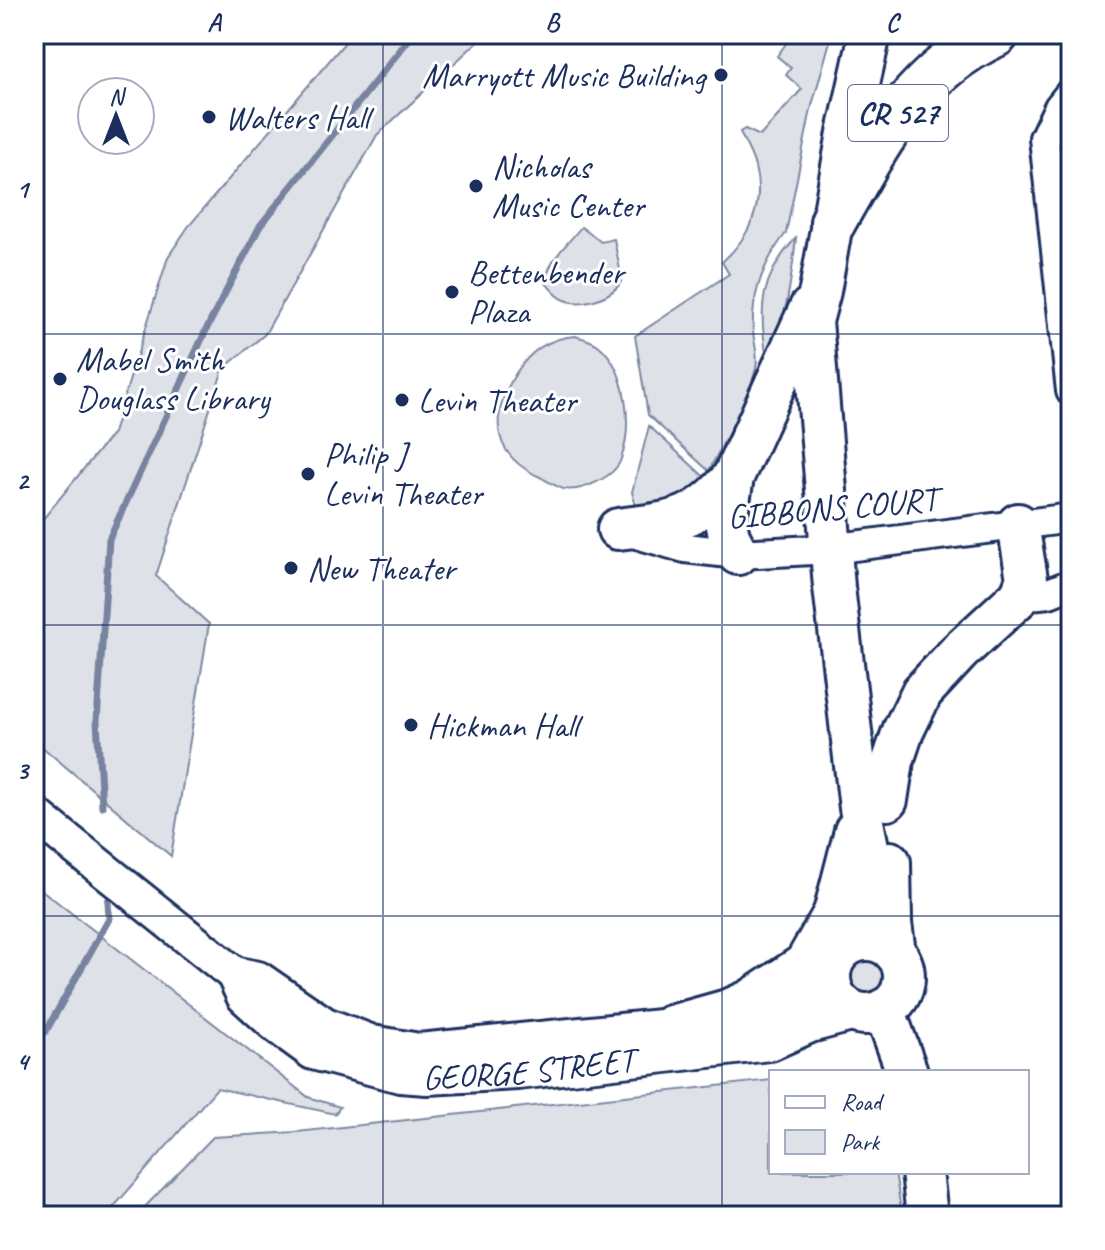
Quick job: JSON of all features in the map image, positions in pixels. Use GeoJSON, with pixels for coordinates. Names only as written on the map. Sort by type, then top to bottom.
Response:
{"type":"FeatureCollection","features":[{"type":"Feature","properties":{"kind":"highway","name":"CR 527"},"geometry":{"type":"LineString","coordinates":[[833,222],[883,133],[909,99],[951,60],[996,34]]}},
{"type":"Feature","properties":{"kind":"main road","name":"GEORGE STREET"},"geometry":{"type":"LineString","coordinates":[[870,34],[812,321],[895,953]]}},
{"type":"Feature","properties":{"kind":"main road"},"geometry":{"type":"LineString","coordinates":[[738,554],[729,537],[726,520],[733,477],[805,316],[820,291]]}},
{"type":"Feature","properties":{"kind":"main road"},"geometry":{"type":"LineString","coordinates":[[610,527],[663,524],[693,515],[711,502],[733,477]]}},
{"type":"Feature","properties":{"kind":"main road"},"geometry":{"type":"LineString","coordinates":[[671,1026],[728,1010],[751,1000],[805,964],[834,913],[912,709],[922,692],[960,651],[1020,596],[1027,579],[1018,524]]}},
{"type":"Feature","properties":{"kind":"main road","name":"GEORGE STREET"},"geometry":{"type":"LineString","coordinates":[[837,960],[862,916],[870,888],[869,852],[874,804]]}},
{"type":"Feature","properties":{"kind":"main road"},"geometry":{"type":"LineString","coordinates":[[870,1011],[894,1002],[904,981],[901,961],[895,953],[887,945],[870,940],[859,941],[837,960],[835,995],[870,1011],[906,1070]]}},
{"type":"Feature","properties":{"kind":"main road"},"geometry":{"type":"LineString","coordinates":[[922,1174],[927,1216]]}},
{"type":"Feature","properties":{"kind":"street"},"geometry":{"type":"LineString","coordinates":[[1071,92],[1059,107],[1044,138],[1071,391]]}},
{"type":"Feature","properties":{"kind":"street","name":"GIBBONS COURT"},"geometry":{"type":"LineString","coordinates":[[610,527],[685,548],[738,554],[844,547],[1071,518]]}},
{"type":"Feature","properties":{"kind":"street"},"geometry":{"type":"LineString","coordinates":[[1020,596],[1049,593],[1071,584]]}},
{"type":"Feature","properties":{"kind":"street","name":"GEORGE STREET"},"geometry":{"type":"LineString","coordinates":[[34,814],[234,974],[258,979],[325,1025],[372,1043],[419,1051],[671,1026],[704,1027],[755,1022],[804,1000],[837,960]]}},
{"type":"Feature","properties":{"kind":"street","name":"GEORGE STREET"},"geometry":{"type":"LineString","coordinates":[[234,974],[244,996],[313,1052],[391,1073],[427,1077],[518,1072],[770,1043],[810,1025],[870,1011]]}},
{"type":"Feature","properties":{"kind":"green space"},"geometry":{"type":"Polygon","coordinates":[[[352,34],[486,34],[377,135],[265,334],[223,369],[156,576],[209,624],[171,856],[34,740],[34,530],[113,433],[168,257],[188,227],[352,34]]]}},
{"type":"Feature","properties":{"kind":"green space"},"geometry":{"type":"Polygon","coordinates":[[[793,34],[832,34],[811,109],[786,233],[765,267],[756,292],[753,331],[756,368],[741,408],[709,471],[648,415],[635,336],[729,274],[722,262],[747,231],[758,194],[754,162],[740,132],[745,129],[760,136],[802,89],[786,75],[791,68],[777,56],[793,34]]]}},
{"type":"Feature","properties":{"kind":"green space"},"geometry":{"type":"Polygon","coordinates":[[[581,227],[601,242],[614,239],[622,280],[605,296],[572,302],[559,297],[546,283],[554,260],[581,227]]]}},
{"type":"Feature","properties":{"kind":"green space"},"geometry":{"type":"Polygon","coordinates":[[[796,238],[784,315],[767,359],[763,324],[765,294],[775,266],[796,238]]]}},
{"type":"Feature","properties":{"kind":"green space"},"geometry":{"type":"Polygon","coordinates":[[[575,336],[598,345],[616,368],[625,398],[627,430],[621,459],[612,472],[588,486],[564,489],[525,469],[513,459],[504,447],[499,420],[507,390],[527,358],[549,343],[575,336]]]}},
{"type":"Feature","properties":{"kind":"green space"},"geometry":{"type":"Polygon","coordinates":[[[649,426],[712,484],[695,499],[636,507],[632,492],[649,426]]]}},
{"type":"Feature","properties":{"kind":"green space"},"geometry":{"type":"Polygon","coordinates":[[[34,884],[308,1097],[340,1107],[335,1114],[217,1088],[106,1216],[34,1203],[34,884]]]}},
{"type":"Feature","properties":{"kind":"green space"},"geometry":{"type":"Polygon","coordinates":[[[869,959],[882,964],[887,977],[882,990],[869,995],[856,990],[851,977],[856,964],[869,959]]]}},
{"type":"Feature","properties":{"kind":"green space"},"geometry":{"type":"Polygon","coordinates":[[[769,1080],[769,1174],[895,1174],[902,1216],[136,1216],[213,1137],[297,1132],[769,1080]]]}},
{"type":"Feature","properties":{"kind":"waterway"},"geometry":{"type":"LineString","coordinates":[[102,806],[97,721],[109,539],[207,328],[260,226],[413,34]]}},
{"type":"Feature","properties":{"kind":"waterway"},"geometry":{"type":"LineString","coordinates":[[34,1044],[46,1031],[109,919],[108,901]]}},
{"type":"Feature","properties":{"kind":"place","name":"Marryott Music Building"},"geometry":{"type":"Point","coordinates":[721,75]}},
{"type":"Feature","properties":{"kind":"place","name":"Walters Hall"},"geometry":{"type":"Point","coordinates":[209,117]}},
{"type":"Feature","properties":{"kind":"place","name":"Nicholas Music Center"},"geometry":{"type":"Point","coordinates":[476,186]}},
{"type":"Feature","properties":{"kind":"place","name":"Bettenbender Plaza"},"geometry":{"type":"Point","coordinates":[452,292]}},
{"type":"Feature","properties":{"kind":"place","name":"Mabel Smith Douglass Library"},"geometry":{"type":"Point","coordinates":[60,379]}},
{"type":"Feature","properties":{"kind":"place","name":"Levin Theater"},"geometry":{"type":"Point","coordinates":[402,400]}},
{"type":"Feature","properties":{"kind":"place","name":"Philip J Levin Theater"},"geometry":{"type":"Point","coordinates":[308,474]}},
{"type":"Feature","properties":{"kind":"place","name":"New Theater"},"geometry":{"type":"Point","coordinates":[291,568]}},
{"type":"Feature","properties":{"kind":"place","name":"Hickman Hall"},"geometry":{"type":"Point","coordinates":[411,725]}}]}
